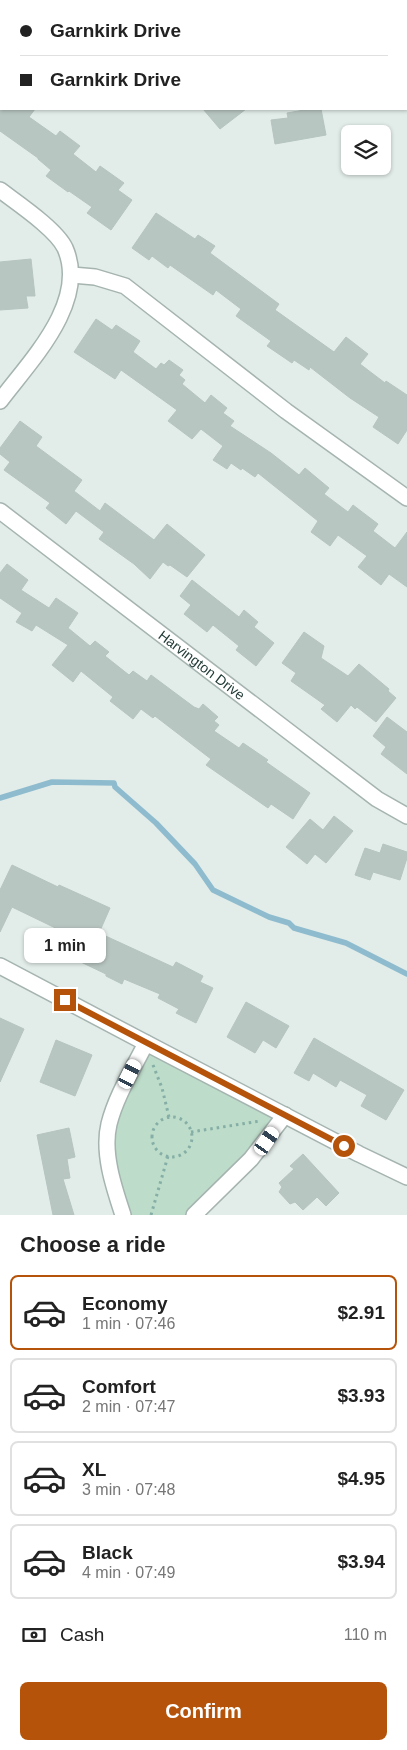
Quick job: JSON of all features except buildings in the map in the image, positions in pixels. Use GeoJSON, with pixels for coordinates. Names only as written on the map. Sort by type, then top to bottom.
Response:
{"type":"FeatureCollection","features":[{"type":"Feature","properties":{"kind":"street"},"geometry":{"type":"LineString","coordinates":[[0,190],[52,231],[65,247],[72,274],[66,301],[55,327],[0,401]]}},
{"type":"Feature","properties":{"kind":"street"},"geometry":{"type":"LineString","coordinates":[[72,274],[95,277],[125,286],[286,411],[407,498]]}},
{"type":"Feature","properties":{"kind":"street","name":"Harvington Drive"},"geometry":{"type":"LineString","coordinates":[[0,511],[377,799],[407,816]]}},
{"type":"Feature","properties":{"kind":"street"},"geometry":{"type":"LineString","coordinates":[[0,966],[143,1049],[281,1121],[407,1177]]}},
{"type":"Feature","properties":{"kind":"street"},"geometry":{"type":"LineString","coordinates":[[123,1215],[109,1168],[108,1125],[117,1101],[143,1049]]}},
{"type":"Feature","properties":{"kind":"street"},"geometry":{"type":"LineString","coordinates":[[194,1215],[251,1159],[281,1121]]}},
{"type":"Feature","properties":{"kind":"path"},"geometry":{"type":"LineString","coordinates":[[143,1049],[152,1062],[162,1088],[169,1117]]}},
{"type":"Feature","properties":{"kind":"path"},"geometry":{"type":"LineString","coordinates":[[169,1117],[181,1119],[186,1123],[191,1132],[192,1139],[187,1150],[176,1156],[163,1154],[158,1150],[152,1138],[156,1125],[161,1120],[169,1117]]}},
{"type":"Feature","properties":{"kind":"path"},"geometry":{"type":"LineString","coordinates":[[191,1132],[262,1121],[281,1121]]}},
{"type":"Feature","properties":{"kind":"path"},"geometry":{"type":"LineString","coordinates":[[151,1215],[168,1156]]}},
{"type":"Feature","properties":{"kind":"green space"},"geometry":{"type":"Polygon","coordinates":[[[147,1045],[283,1115],[192,1215],[125,1215],[111,1168],[119,1101],[147,1045]]]}},
{"type":"Feature","properties":{"kind":"waterway"},"geometry":{"type":"LineString","coordinates":[[0,798],[52,782],[114,783],[115,787],[156,823],[195,864],[213,890],[269,917],[289,923],[294,928],[346,943],[407,974]]}},
{"type":"Feature","properties":{"kind":"route"},"geometry":{"type":"LineString","coordinates":[[65,1000],[344,1146]]}}]}
